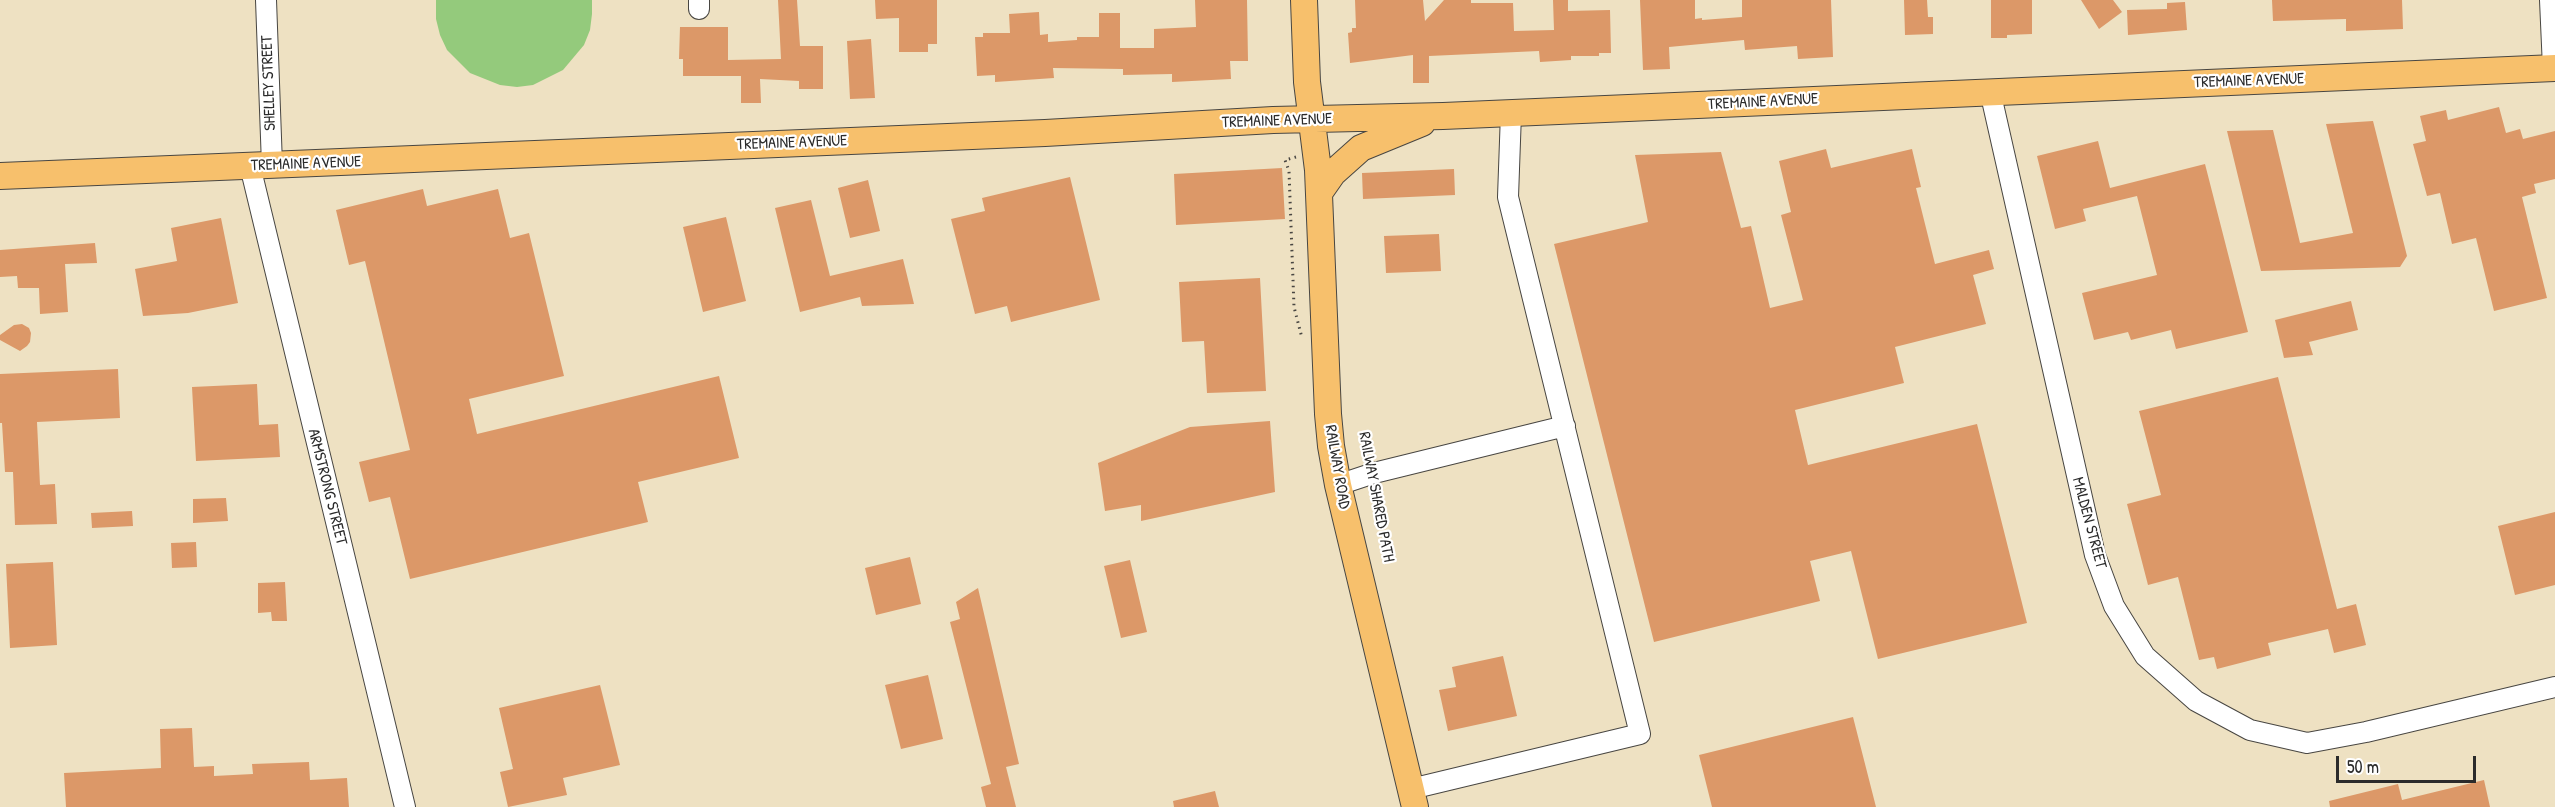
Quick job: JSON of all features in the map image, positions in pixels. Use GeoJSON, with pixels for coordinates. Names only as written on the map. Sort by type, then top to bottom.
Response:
{"type":"FeatureCollection","features":[{"type":"Feature","properties":{"kind":"main road","name":"RAILWAY ROAD"},"geometry":{"type":"LineString","coordinates":[[1304,0],[1306,70],[1319,193],[1328,414],[1338,485],[1413,798]]}},
{"type":"Feature","properties":{"kind":"main road","name":"TREMAINE AVENUE"},"geometry":{"type":"LineString","coordinates":[[0,176],[1045,133],[1311,118],[1443,116],[2554,68]]}},
{"type":"Feature","properties":{"kind":"main road"},"geometry":{"type":"LineString","coordinates":[[1319,193],[1333,173],[1361,148],[1443,116]]}},
{"type":"Feature","properties":{"kind":"street","name":"SHELLEY STREET"},"geometry":{"type":"LineString","coordinates":[[261,166],[266,0]]}},
{"type":"Feature","properties":{"kind":"street"},"geometry":{"type":"LineString","coordinates":[[2550,0],[2554,68]]}},
{"type":"Feature","properties":{"kind":"street","name":"MALDEN STREET"},"geometry":{"type":"LineString","coordinates":[[1990,92],[2095,555],[2114,606],[2145,656],[2196,701],[2223,716],[2250,730],[2307,743],[2366,732],[2555,687]]}},
{"type":"Feature","properties":{"kind":"street"},"geometry":{"type":"LineString","coordinates":[[1413,798],[1640,734],[1508,197],[1511,113]]}},
{"type":"Feature","properties":{"kind":"street","name":"ARMSTRONG STREET"},"geometry":{"type":"LineString","coordinates":[[261,166],[405,807]]}},
{"type":"Feature","properties":{"kind":"street"},"geometry":{"type":"LineString","coordinates":[[1338,485],[1374,473],[1565,426]]}},
{"type":"Feature","properties":{"kind":"path"},"geometry":{"type":"LineString","coordinates":[[1292,225],[1296,217]]}},
{"type":"Feature","properties":{"kind":"green space"},"geometry":{"type":"Polygon","coordinates":[[[436,0],[592,0],[590,30],[584,45],[563,70],[533,85],[517,87],[500,85],[470,73],[447,50],[436,19],[436,0]]]}},
{"type":"Feature","properties":{"kind":"building"},"geometry":{"type":"Polygon","coordinates":[[[778,0],[797,0],[800,46],[823,46],[823,89],[799,89],[799,81],[760,79],[761,103],[741,103],[741,76],[683,76],[683,59],[679,59],[680,27],[728,27],[728,60],[781,59],[778,0]]]}},
{"type":"Feature","properties":{"kind":"building"},"geometry":{"type":"Polygon","coordinates":[[[875,0],[937,0],[937,44],[928,44],[928,52],[899,52],[899,18],[876,19],[875,0]]]}},
{"type":"Feature","properties":{"kind":"building"},"geometry":{"type":"Polygon","coordinates":[[[1195,0],[1247,0],[1248,61],[1230,61],[1231,79],[1172,82],[1172,74],[1123,75],[1123,69],[1053,68],[1054,78],[995,82],[995,75],[977,76],[975,37],[983,37],[983,33],[1010,33],[1009,14],[1039,12],[1040,35],[1048,34],[1048,42],[1077,40],[1077,37],[1099,37],[1099,13],[1120,13],[1120,48],[1154,48],[1154,29],[1196,27],[1195,0]]]}},
{"type":"Feature","properties":{"kind":"building"},"geometry":{"type":"Polygon","coordinates":[[[1355,0],[1423,0],[1425,21],[1444,0],[1471,0],[1471,3],[1513,3],[1514,31],[1554,30],[1553,0],[1568,0],[1568,11],[1610,10],[1611,53],[1599,53],[1599,56],[1571,56],[1571,60],[1540,62],[1539,51],[1429,56],[1429,83],[1413,83],[1413,55],[1350,63],[1348,33],[1352,32],[1352,28],[1356,28],[1355,0]]]}},
{"type":"Feature","properties":{"kind":"building"},"geometry":{"type":"Polygon","coordinates":[[[1640,0],[1695,0],[1695,19],[1702,18],[1702,20],[1742,17],[1742,0],[1831,0],[1833,57],[1798,59],[1797,46],[1745,50],[1744,40],[1669,47],[1670,69],[1643,70],[1640,0]]]}},
{"type":"Feature","properties":{"kind":"building"},"geometry":{"type":"Polygon","coordinates":[[[1904,0],[1927,0],[1928,17],[1933,17],[1933,34],[1905,35],[1904,0]]]}},
{"type":"Feature","properties":{"kind":"building"},"geometry":{"type":"Polygon","coordinates":[[[1991,0],[2032,0],[2032,34],[1991,38],[1991,0]]]}},
{"type":"Feature","properties":{"kind":"building"},"geometry":{"type":"Polygon","coordinates":[[[2081,0],[2113,0],[2122,12],[2099,29],[2081,0]]]}},
{"type":"Feature","properties":{"kind":"building"},"geometry":{"type":"Polygon","coordinates":[[[2272,0],[2402,0],[2403,29],[2346,31],[2346,19],[2273,21],[2272,0]]]}},
{"type":"Feature","properties":{"kind":"building"},"geometry":{"type":"Polygon","coordinates":[[[2185,2],[2187,30],[2128,35],[2127,10],[2167,9],[2167,3],[2185,2]]]}},
{"type":"Feature","properties":{"kind":"building"},"geometry":{"type":"Polygon","coordinates":[[[871,39],[875,98],[850,99],[847,41],[871,39]]]}},
{"type":"Feature","properties":{"kind":"building"},"geometry":{"type":"Polygon","coordinates":[[[2499,107],[2506,133],[2520,129],[2523,139],[2555,131],[2555,179],[2534,184],[2536,193],[2522,197],[2547,298],[2494,311],[2476,238],[2452,244],[2440,193],[2427,196],[2413,144],[2426,141],[2420,116],[2446,110],[2448,120],[2499,107]]]}},
{"type":"Feature","properties":{"kind":"building"},"geometry":{"type":"Polygon","coordinates":[[[2373,121],[2407,256],[2400,267],[2261,271],[2227,131],[2273,130],[2300,243],[2353,233],[2326,124],[2373,121]]]}},
{"type":"Feature","properties":{"kind":"building"},"geometry":{"type":"Polygon","coordinates":[[[2098,141],[2110,188],[2205,164],[2248,332],[2176,349],[2171,330],[2131,340],[2128,332],[2094,340],[2082,293],[2157,275],[2137,196],[2083,209],[2086,221],[2055,229],[2037,156],[2098,141]]]}},
{"type":"Feature","properties":{"kind":"building"},"geometry":{"type":"Polygon","coordinates":[[[1826,149],[1831,168],[1912,149],[1921,187],[1916,188],[1935,264],[1989,250],[1994,269],[1973,275],[1986,324],[1895,347],[1904,383],[1795,410],[1808,465],[1977,424],[2027,623],[1878,659],[1851,551],[1810,561],[1820,601],[1654,642],[1554,244],[1648,222],[1635,155],[1721,152],[1741,228],[1751,226],[1770,308],[1803,300],[1781,215],[1791,212],[1779,161],[1826,149]]]}},
{"type":"Feature","properties":{"kind":"building"},"geometry":{"type":"Polygon","coordinates":[[[1282,168],[1285,219],[1176,225],[1174,174],[1282,168]]]}},
{"type":"Feature","properties":{"kind":"building"},"geometry":{"type":"Polygon","coordinates":[[[1454,169],[1455,195],[1363,199],[1362,173],[1454,169]]]}},
{"type":"Feature","properties":{"kind":"building"},"geometry":{"type":"Polygon","coordinates":[[[1070,177],[1100,300],[1011,322],[1007,306],[975,314],[951,219],[985,211],[982,198],[1070,177]]]}},
{"type":"Feature","properties":{"kind":"building"},"geometry":{"type":"Polygon","coordinates":[[[868,180],[880,231],[850,238],[838,188],[868,180]]]}},
{"type":"Feature","properties":{"kind":"building"},"geometry":{"type":"Polygon","coordinates":[[[423,189],[427,206],[498,189],[510,238],[529,233],[564,376],[469,399],[477,434],[719,376],[739,458],[638,482],[648,522],[410,579],[390,497],[369,502],[359,462],[410,450],[365,261],[349,265],[336,210],[423,189]]]}},
{"type":"Feature","properties":{"kind":"building"},"geometry":{"type":"Polygon","coordinates":[[[811,200],[830,276],[903,259],[914,304],[862,306],[860,297],[800,312],[775,208],[811,200]]]}},
{"type":"Feature","properties":{"kind":"building"},"geometry":{"type":"Polygon","coordinates":[[[726,217],[746,301],[703,312],[683,227],[726,217]]]}},
{"type":"Feature","properties":{"kind":"building"},"geometry":{"type":"Polygon","coordinates":[[[221,218],[238,303],[188,313],[143,316],[135,269],[177,261],[171,228],[221,218]]]}},
{"type":"Feature","properties":{"kind":"building"},"geometry":{"type":"Polygon","coordinates":[[[1439,234],[1441,271],[1386,273],[1384,236],[1439,234]]]}},
{"type":"Feature","properties":{"kind":"building"},"geometry":{"type":"Polygon","coordinates":[[[95,243],[97,263],[65,264],[68,312],[40,314],[39,288],[18,288],[17,276],[0,277],[0,250],[95,243]]]}},
{"type":"Feature","properties":{"kind":"building"},"geometry":{"type":"Polygon","coordinates":[[[1260,278],[1266,391],[1207,393],[1204,341],[1182,342],[1179,282],[1260,278]]]}},
{"type":"Feature","properties":{"kind":"building"},"geometry":{"type":"Polygon","coordinates":[[[2351,301],[2358,330],[2309,342],[2313,355],[2284,358],[2275,320],[2351,301]]]}},
{"type":"Feature","properties":{"kind":"building"},"geometry":{"type":"Polygon","coordinates":[[[22,324],[29,328],[31,333],[27,346],[20,351],[0,340],[0,335],[14,325],[22,324]]]}},
{"type":"Feature","properties":{"kind":"building"},"geometry":{"type":"Polygon","coordinates":[[[118,369],[120,418],[37,422],[40,485],[55,484],[57,524],[15,525],[13,472],[5,472],[2,423],[0,423],[0,374],[118,369]]]}},
{"type":"Feature","properties":{"kind":"building"},"geometry":{"type":"Polygon","coordinates":[[[2278,377],[2337,609],[2356,604],[2366,645],[2334,653],[2328,629],[2268,643],[2271,655],[2217,669],[2214,657],[2199,660],[2178,577],[2148,585],[2127,504],[2161,495],[2139,411],[2278,377]]]}},
{"type":"Feature","properties":{"kind":"building"},"geometry":{"type":"Polygon","coordinates":[[[257,384],[259,425],[278,424],[280,457],[196,461],[192,387],[257,384]]]}},
{"type":"Feature","properties":{"kind":"building"},"geometry":{"type":"Polygon","coordinates":[[[1270,421],[1275,492],[1141,521],[1141,505],[1105,511],[1098,463],[1190,427],[1270,421]]]}},
{"type":"Feature","properties":{"kind":"building"},"geometry":{"type":"Polygon","coordinates":[[[226,498],[228,521],[193,523],[193,499],[226,498]]]}},
{"type":"Feature","properties":{"kind":"building"},"geometry":{"type":"Polygon","coordinates":[[[132,511],[133,526],[92,528],[91,513],[132,511]]]}},
{"type":"Feature","properties":{"kind":"building"},"geometry":{"type":"Polygon","coordinates":[[[2555,512],[2555,585],[2515,595],[2498,526],[2555,512]]]}},
{"type":"Feature","properties":{"kind":"building"},"geometry":{"type":"Polygon","coordinates":[[[196,542],[197,567],[172,568],[171,543],[196,542]]]}},
{"type":"Feature","properties":{"kind":"building"},"geometry":{"type":"Polygon","coordinates":[[[910,557],[921,604],[876,615],[865,568],[910,557]]]}},
{"type":"Feature","properties":{"kind":"building"},"geometry":{"type":"Polygon","coordinates":[[[1130,560],[1147,632],[1121,638],[1104,566],[1130,560]]]}},
{"type":"Feature","properties":{"kind":"building"},"geometry":{"type":"Polygon","coordinates":[[[53,562],[57,645],[10,648],[6,564],[53,562]]]}},
{"type":"Feature","properties":{"kind":"building"},"geometry":{"type":"Polygon","coordinates":[[[285,582],[287,621],[272,621],[271,612],[258,613],[258,583],[285,582]]]}},
{"type":"Feature","properties":{"kind":"building"},"geometry":{"type":"Polygon","coordinates":[[[978,588],[1019,764],[1006,767],[1016,807],[986,807],[981,787],[991,784],[950,622],[960,619],[956,602],[978,588]]]}},
{"type":"Feature","properties":{"kind":"building"},"geometry":{"type":"Polygon","coordinates":[[[1503,656],[1517,716],[1448,731],[1439,690],[1456,687],[1452,667],[1503,656]]]}},
{"type":"Feature","properties":{"kind":"building"},"geometry":{"type":"Polygon","coordinates":[[[928,675],[943,739],[901,749],[885,685],[928,675]]]}},
{"type":"Feature","properties":{"kind":"building"},"geometry":{"type":"Polygon","coordinates":[[[600,685],[620,765],[563,778],[567,795],[508,807],[500,772],[513,769],[499,708],[600,685]]]}},
{"type":"Feature","properties":{"kind":"building"},"geometry":{"type":"Polygon","coordinates":[[[1853,717],[1876,807],[1712,807],[1699,755],[1853,717]]]}},
{"type":"Feature","properties":{"kind":"building"},"geometry":{"type":"Polygon","coordinates":[[[192,728],[194,767],[214,766],[214,776],[253,774],[252,764],[309,762],[310,780],[347,778],[349,807],[66,807],[64,773],[161,768],[160,729],[192,728]]]}},
{"type":"Feature","properties":{"kind":"building"},"geometry":{"type":"Polygon","coordinates":[[[2484,780],[2490,807],[2330,807],[2329,801],[2398,784],[2402,800],[2484,780]]]}},
{"type":"Feature","properties":{"kind":"building"},"geometry":{"type":"Polygon","coordinates":[[[1215,791],[1219,807],[1174,807],[1173,801],[1215,791]]]}}]}
